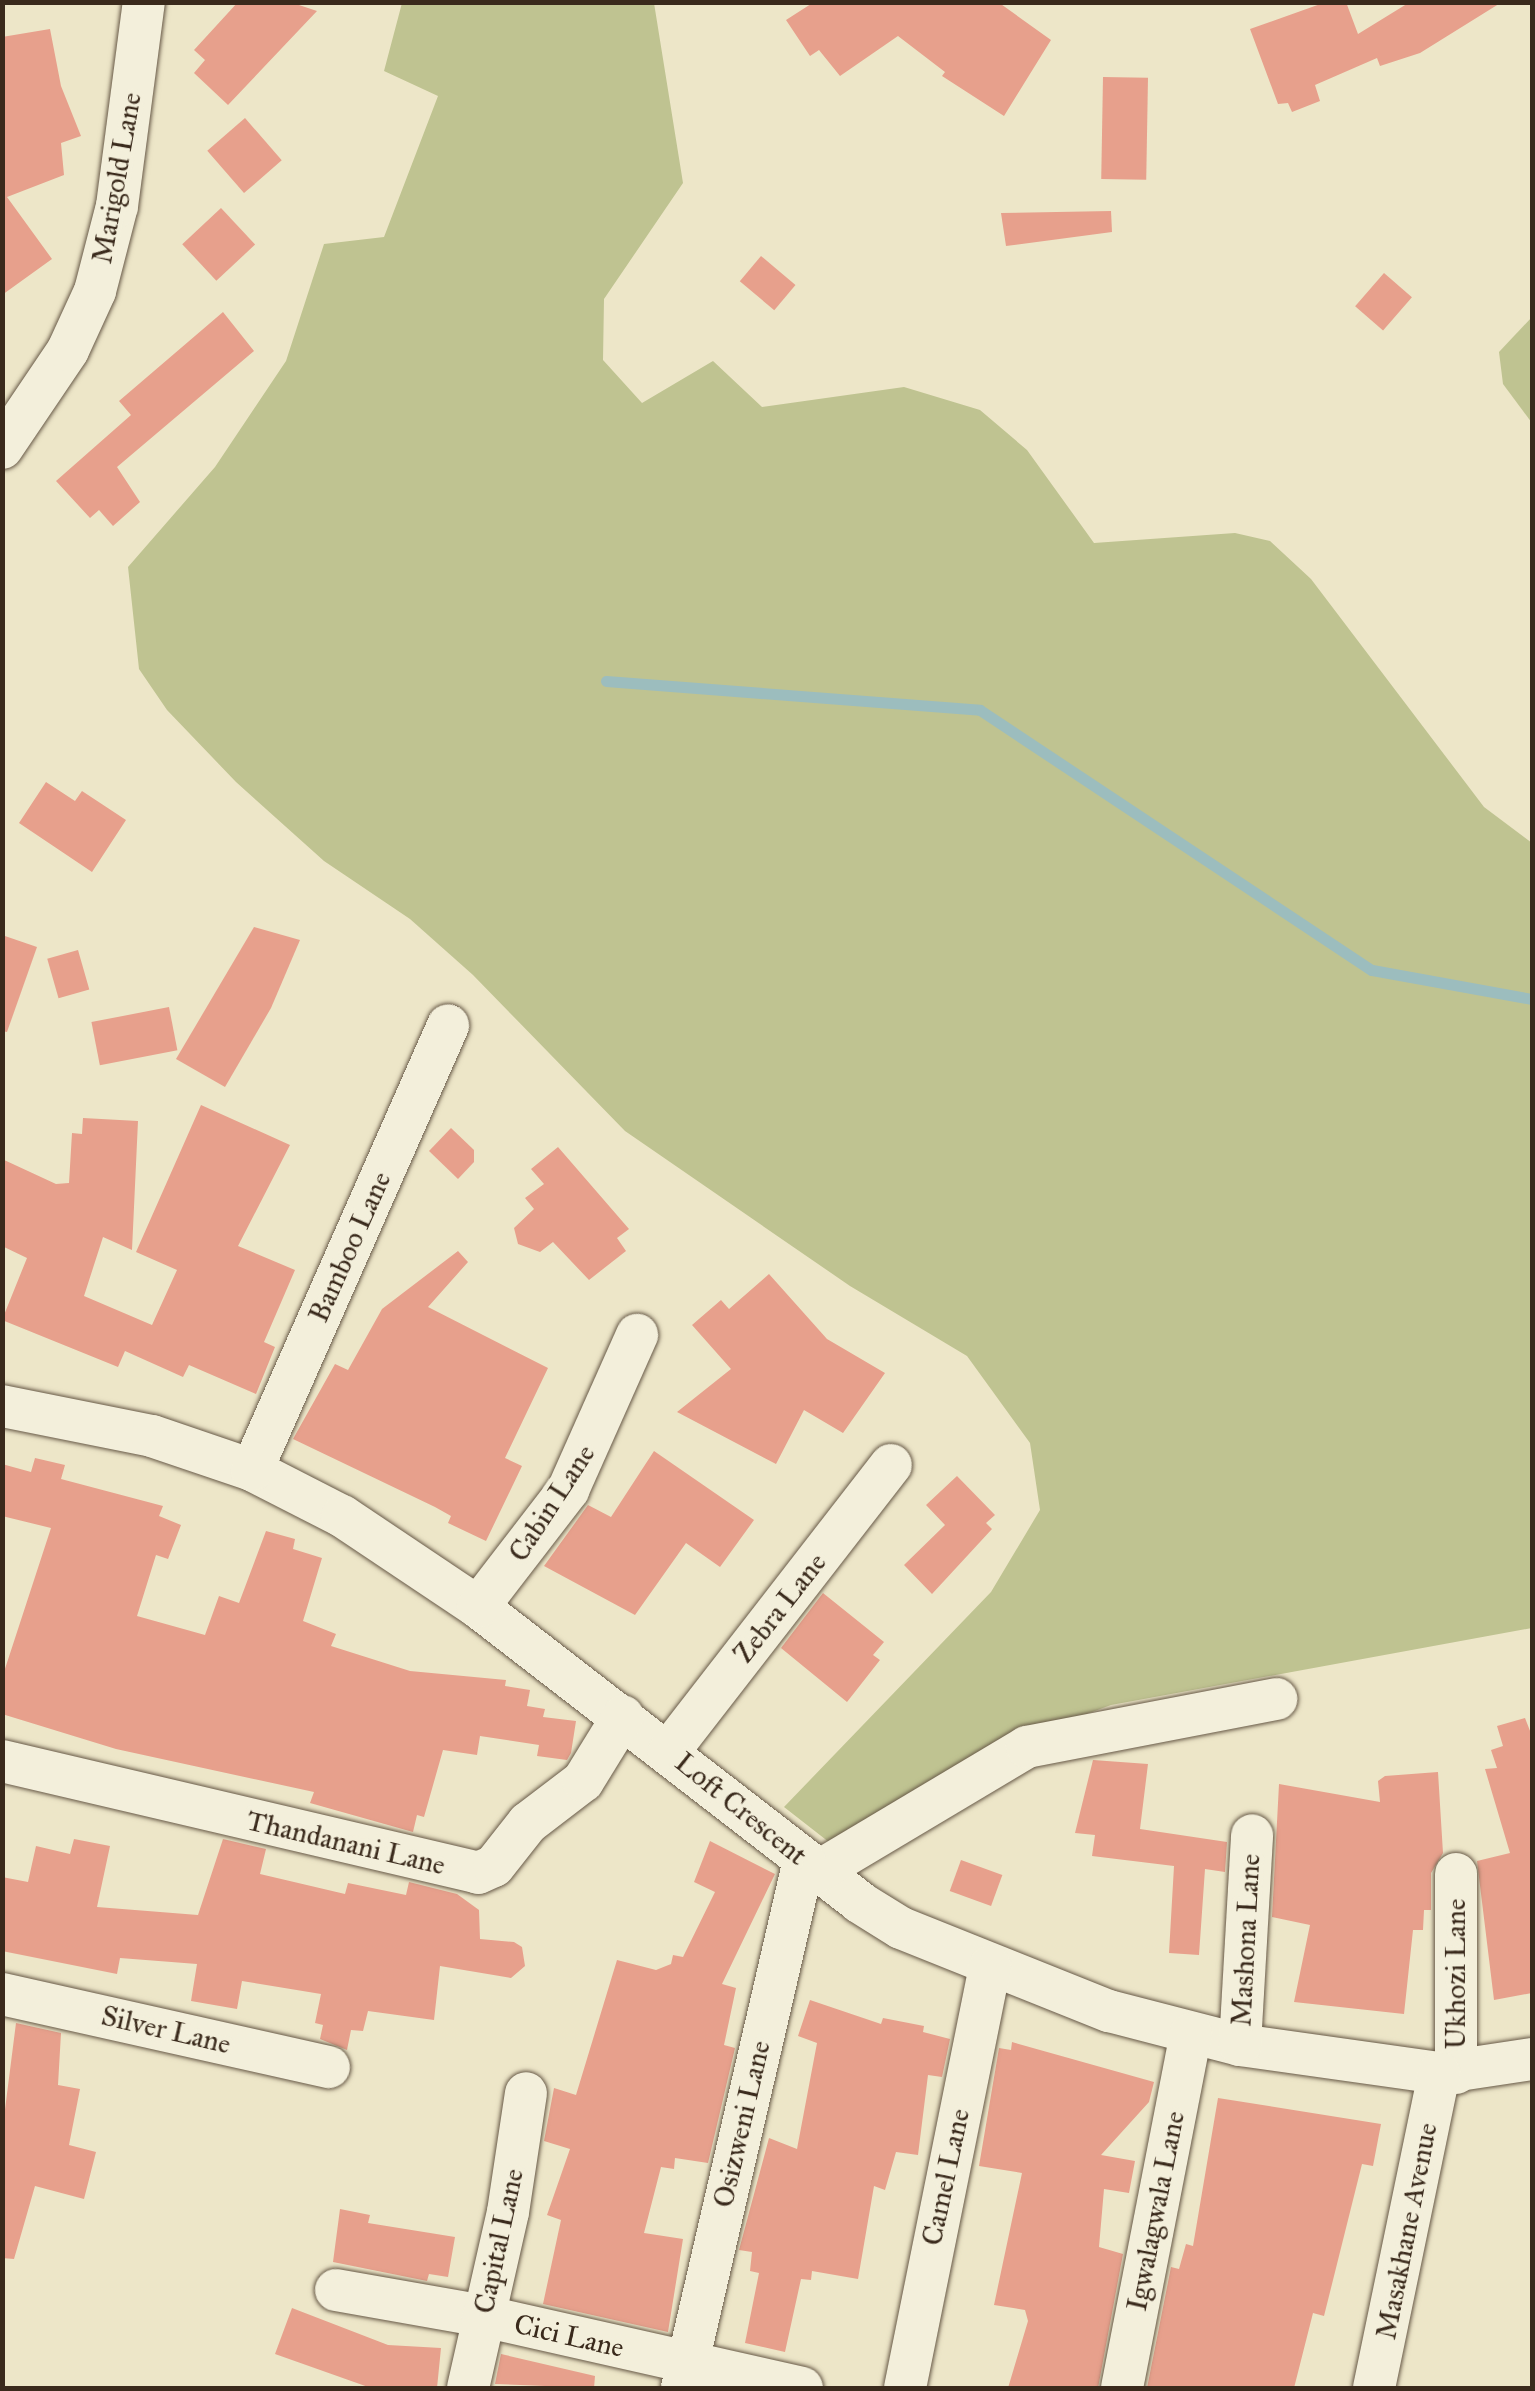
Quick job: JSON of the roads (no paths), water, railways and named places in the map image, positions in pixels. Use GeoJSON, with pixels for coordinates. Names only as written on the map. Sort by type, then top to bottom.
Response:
{"type":"FeatureCollection","features":[{"type":"Feature","properties":{"kind":"street","name":"Marigold Lane"},"geometry":{"type":"LineString","coordinates":[[2,448],[68,350],[95,291],[118,206],[144,2]]}},
{"type":"Feature","properties":{"kind":"street","name":"Bamboo Lane"},"geometry":{"type":"LineString","coordinates":[[252,1470],[448,1025]]}},
{"type":"Feature","properties":{"kind":"street","name":"Cabin Lane"},"geometry":{"type":"LineString","coordinates":[[478,1607],[568,1490],[637,1335]]}},
{"type":"Feature","properties":{"kind":"street","name":"Loft Crescent"},"geometry":{"type":"LineString","coordinates":[[2,1406],[152,1436],[252,1470],[342,1516],[478,1607],[812,1865],[901,1928],[990,1966],[1191,2034],[1240,2045],[1447,2073],[1532,2059]]}},
{"type":"Feature","properties":{"kind":"street","name":"Zebra Lane"},"geometry":{"type":"LineString","coordinates":[[669,1751],[891,1465]]}},
{"type":"Feature","properties":{"kind":"street"},"geometry":{"type":"LineString","coordinates":[[812,1865],[1027,1747],[1276,1699]]}},
{"type":"Feature","properties":{"kind":"street","name":"Thandanani Lane"},"geometry":{"type":"LineString","coordinates":[[2,1761],[478,1873],[494,1866],[528,1822],[583,1781],[623,1716]]}},
{"type":"Feature","properties":{"kind":"street","name":"Mashona Lane"},"geometry":{"type":"LineString","coordinates":[[1240,2045],[1252,1835]]}},
{"type":"Feature","properties":{"kind":"street","name":"Osizweni Lane"},"geometry":{"type":"LineString","coordinates":[[684,2376],[812,1865]]}},
{"type":"Feature","properties":{"kind":"street","name":"Ukhozi Lane"},"geometry":{"type":"LineString","coordinates":[[1447,2073],[1456,1874]]}},
{"type":"Feature","properties":{"kind":"street","name":"Camel Lane"},"geometry":{"type":"LineString","coordinates":[[905,2388],[990,1966]]}},
{"type":"Feature","properties":{"kind":"street","name":"Silver Lane"},"geometry":{"type":"LineString","coordinates":[[2,1994],[329,2067]]}},
{"type":"Feature","properties":{"kind":"street","name":"Igwalagwala Lane"},"geometry":{"type":"LineString","coordinates":[[1122,2388],[1191,2034]]}},
{"type":"Feature","properties":{"kind":"street","name":"Masakhane Avenue"},"geometry":{"type":"LineString","coordinates":[[1374,2388],[1447,2073]]}},
{"type":"Feature","properties":{"kind":"street","name":"Capital Lane"},"geometry":{"type":"LineString","coordinates":[[468,2388],[508,2212],[526,2093]]}},
{"type":"Feature","properties":{"kind":"street","name":"Cici Lane"},"geometry":{"type":"LineString","coordinates":[[336,2290],[483,2316],[684,2376],[802,2388]]}},
{"type":"Feature","properties":{"kind":"waterway"},"geometry":{"type":"LineString","coordinates":[[606,681],[980,710],[1372,970],[1532,999]]}}]}
